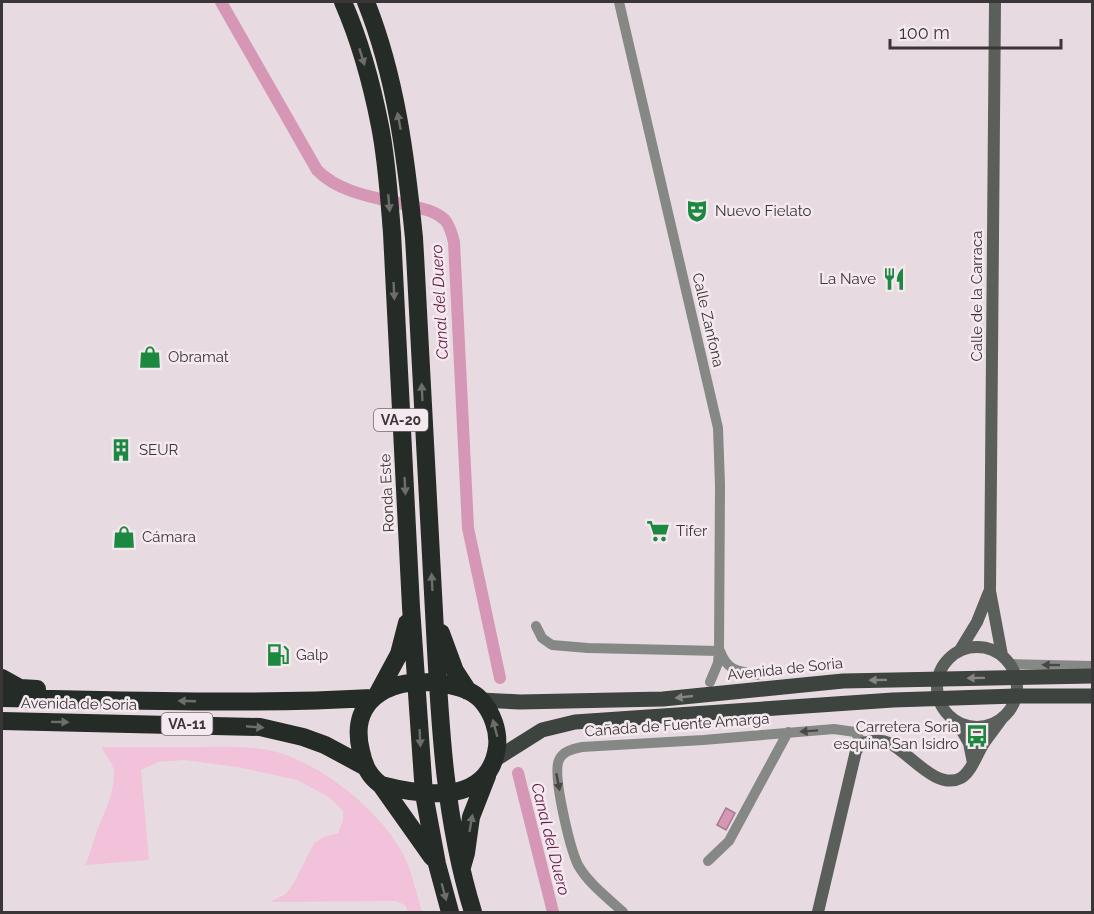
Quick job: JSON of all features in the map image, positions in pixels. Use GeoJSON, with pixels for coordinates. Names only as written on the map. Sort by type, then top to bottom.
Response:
{"type":"FeatureCollection","features":[{"type":"Feature","properties":{"kind":"highway","name":"Ronda Este"},"geometry":{"type":"LineString","coordinates":[[343,2],[381,128],[387,172],[411,607],[424,794],[436,864],[450,912]]}},
{"type":"Feature","properties":{"kind":"highway","name":"VA-20"},"geometry":{"type":"LineString","coordinates":[[366,2],[391,80],[408,178],[414,238],[446,794],[460,871],[473,912]]}},
{"type":"Feature","properties":{"kind":"highway"},"geometry":{"type":"LineString","coordinates":[[364,766],[358,728],[363,713],[399,654],[411,607]]}},
{"type":"Feature","properties":{"kind":"highway"},"geometry":{"type":"LineString","coordinates":[[434,613],[451,662],[492,715],[498,741],[496,759],[471,817],[466,853],[460,871]]}},
{"type":"Feature","properties":{"kind":"highway"},"geometry":{"type":"LineString","coordinates":[[2,678],[20,688],[138,700]]}},
{"type":"Feature","properties":{"kind":"highway","name":"VA-11"},"geometry":{"type":"LineString","coordinates":[[375,696],[395,685],[417,682],[454,686],[475,695]]}},
{"type":"Feature","properties":{"kind":"highway","name":"Avenida de Soria"},"geometry":{"type":"LineString","coordinates":[[2,698],[210,702],[325,701],[375,696]]}},
{"type":"Feature","properties":{"kind":"highway","name":"Avenida de Soria"},"geometry":{"type":"LineString","coordinates":[[2,721],[260,727],[303,737],[325,745],[364,766]]}},
{"type":"Feature","properties":{"kind":"highway","name":"VA-11"},"geometry":{"type":"LineString","coordinates":[[364,766],[381,785]]}},
{"type":"Feature","properties":{"kind":"highway"},"geometry":{"type":"LineString","coordinates":[[381,785],[424,794],[446,794],[466,788],[487,776]]}},
{"type":"Feature","properties":{"kind":"highway"},"geometry":{"type":"LineString","coordinates":[[381,785],[436,864]]}},
{"type":"Feature","properties":{"kind":"main road","name":"Avenida de Soria"},"geometry":{"type":"LineString","coordinates":[[475,695],[520,702],[663,699],[832,682],[937,679],[1009,666],[1092,676]]}},
{"type":"Feature","properties":{"kind":"main road"},"geometry":{"type":"LineString","coordinates":[[496,759],[542,730],[575,722],[938,698],[1092,696]]}},
{"type":"Feature","properties":{"kind":"street","name":"Calle Zanfona"},"geometry":{"type":"LineString","coordinates":[[619,2],[718,428],[719,651],[718,663],[710,682]]}},
{"type":"Feature","properties":{"kind":"street","name":"Calle de la Carraca"},"geometry":{"type":"LineString","coordinates":[[995,2],[990,591],[1016,696]]}},
{"type":"Feature","properties":{"kind":"street","name":"Calle de la Carraca"},"geometry":{"type":"LineString","coordinates":[[937,679],[947,659],[960,650],[977,622],[990,591]]}},
{"type":"Feature","properties":{"kind":"street","name":"Avenida de Soria"},"geometry":{"type":"LineString","coordinates":[[536,626],[543,638],[552,645],[719,651]]}},
{"type":"Feature","properties":{"kind":"street"},"geometry":{"type":"LineString","coordinates":[[960,650],[980,646],[991,649],[1009,666]]}},
{"type":"Feature","properties":{"kind":"street"},"geometry":{"type":"LineString","coordinates":[[719,651],[724,663],[730,668],[757,675]]}},
{"type":"Feature","properties":{"kind":"street","name":"Avenida de Soria"},"geometry":{"type":"LineString","coordinates":[[1009,666],[1092,666]]}},
{"type":"Feature","properties":{"kind":"street"},"geometry":{"type":"LineString","coordinates":[[937,679],[938,698],[949,717],[957,722],[969,726],[984,726],[1003,717]]}},
{"type":"Feature","properties":{"kind":"street"},"geometry":{"type":"LineString","coordinates":[[818,912],[856,751],[862,743],[880,740],[890,743],[933,776],[946,780],[961,778],[973,763],[982,745],[1010,710],[1016,696]]}},
{"type":"Feature","properties":{"kind":"street"},"geometry":{"type":"LineString","coordinates":[[957,722],[969,743],[973,763]]}},
{"type":"Feature","properties":{"kind":"street","name":"Cañada de Fuente Amarga"},"geometry":{"type":"LineString","coordinates":[[623,912],[598,889],[579,866],[569,840],[556,771],[559,758],[570,749],[834,729],[855,732],[862,743]]}},
{"type":"Feature","properties":{"kind":"street"},"geometry":{"type":"LineString","coordinates":[[708,861],[729,842],[788,732]]}},
{"type":"Feature","properties":{"kind":"shaded area"},"geometry":{"type":"Polygon","coordinates":[[[102,747],[246,747],[283,754],[304,763],[346,789],[382,823],[406,860],[422,912],[408,912],[405,905],[396,901],[270,902],[286,894],[314,843],[338,833],[343,821],[343,811],[329,797],[297,780],[238,767],[184,760],[158,762],[141,770],[149,860],[85,865],[113,788],[113,768],[102,747]]]}},
{"type":"Feature","properties":{"kind":"shaded area"},"geometry":{"type":"Polygon","coordinates":[[[726,808],[735,813],[726,830],[717,825],[726,808]]]}},
{"type":"Feature","properties":{"kind":"waterway","name":"Canal del Duero"},"geometry":{"type":"LineString","coordinates":[[221,2],[317,170],[326,178],[348,190],[433,212],[445,220],[450,227],[454,242],[468,528],[500,678]]}},
{"type":"Feature","properties":{"kind":"waterway","name":"Canal del Duero"},"geometry":{"type":"LineString","coordinates":[[518,773],[553,912]]}},
{"type":"Feature","properties":{"kind":"place","name":"Nuevo Fielato"},"geometry":{"type":"Point","coordinates":[697,211]}},
{"type":"Feature","properties":{"kind":"place","name":"La Nave"},"geometry":{"type":"Point","coordinates":[894,279]}},
{"type":"Feature","properties":{"kind":"place","name":"Obramat"},"geometry":{"type":"Point","coordinates":[150,357]}},
{"type":"Feature","properties":{"kind":"place","name":"SEUR"},"geometry":{"type":"Point","coordinates":[121,450]}},
{"type":"Feature","properties":{"kind":"place","name":"Tifer"},"geometry":{"type":"Point","coordinates":[658,531]}},
{"type":"Feature","properties":{"kind":"place","name":"Cámara"},"geometry":{"type":"Point","coordinates":[124,537]}},
{"type":"Feature","properties":{"kind":"place","name":"Galp"},"geometry":{"type":"Point","coordinates":[278,655]}},
{"type":"Feature","properties":{"kind":"place","name":"Carretera Soria esquina San Isidro"},"geometry":{"type":"Point","coordinates":[977,736]}}]}
